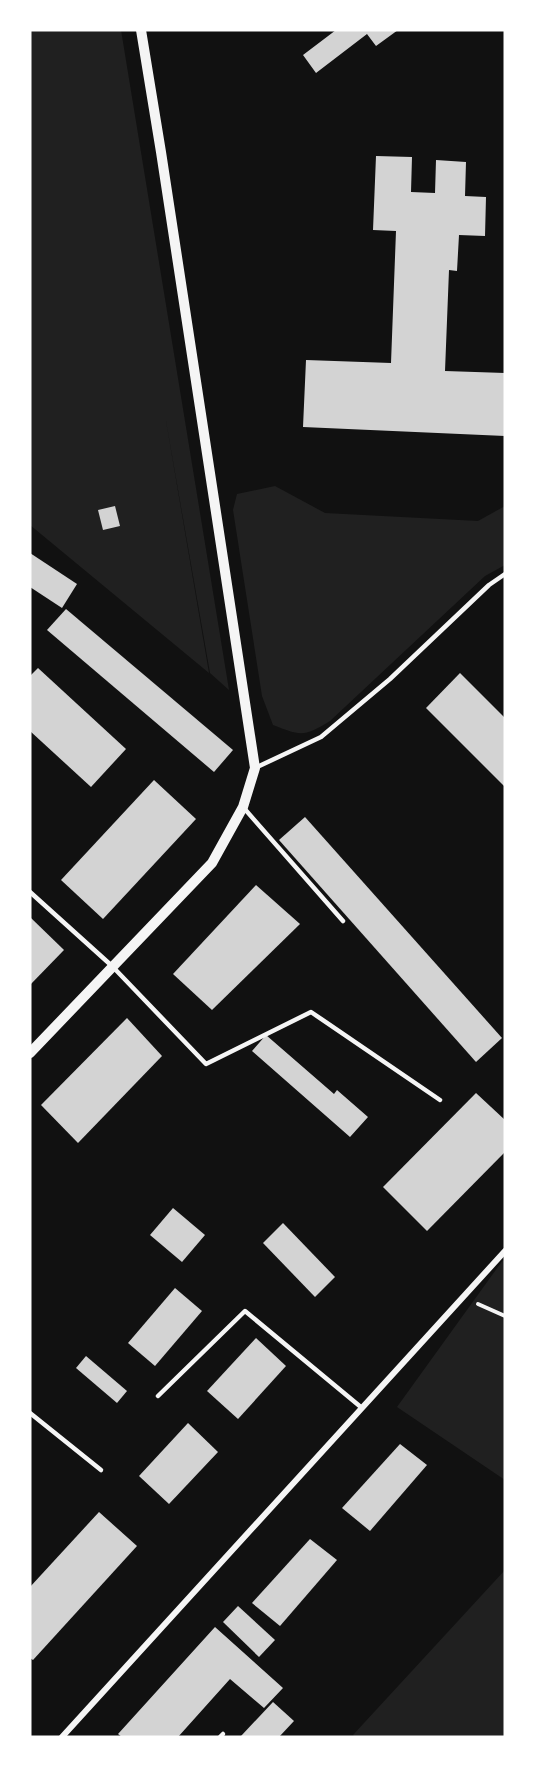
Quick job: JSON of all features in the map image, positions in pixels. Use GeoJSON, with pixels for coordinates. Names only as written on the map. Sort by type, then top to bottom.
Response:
{"type":"FeatureCollection","features":[{"type":"Feature","properties":{"kind":"street"},"geometry":{"type":"LineString","coordinates":[[30,1053],[212,863],[243,807],[255,768],[141,30]]}},
{"type":"Feature","properties":{"kind":"street"},"geometry":{"type":"LineString","coordinates":[[62,1737],[505,1251]]}},
{"type":"Feature","properties":{"kind":"lane"},"geometry":{"type":"LineString","coordinates":[[255,768],[321,737],[390,679],[489,585],[505,574]]}},
{"type":"Feature","properties":{"kind":"lane"},"geometry":{"type":"LineString","coordinates":[[243,807],[343,921]]}},
{"type":"Feature","properties":{"kind":"lane"},"geometry":{"type":"LineString","coordinates":[[30,892],[112,966],[206,1064],[311,1012],[440,1100]]}},
{"type":"Feature","properties":{"kind":"lane"},"geometry":{"type":"LineString","coordinates":[[158,1396],[245,1311],[362,1408]]}},
{"type":"Feature","properties":{"kind":"lane"},"geometry":{"type":"LineString","coordinates":[[30,1413],[100,1470]]}},
{"type":"Feature","properties":{"kind":"path"},"geometry":{"type":"LineString","coordinates":[[463,1298],[505,1316]]}},
{"type":"Feature","properties":{"kind":"shaded area"},"geometry":{"type":"Polygon","coordinates":[[[30,30],[121,30],[229,690],[210,673],[165,415],[209,673],[30,525],[30,30]]]}},
{"type":"Feature","properties":{"kind":"shaded area"},"geometry":{"type":"Polygon","coordinates":[[[275,486],[325,513],[478,521],[505,506],[505,565],[485,576],[330,721],[314,730],[302,733],[273,725],[262,696],[233,510],[237,494],[275,486]]]}},
{"type":"Feature","properties":{"kind":"shaded area"},"geometry":{"type":"Polygon","coordinates":[[[503,1260],[505,1262],[505,1480],[397,1407],[503,1260]]]}},
{"type":"Feature","properties":{"kind":"shaded area"},"geometry":{"type":"Polygon","coordinates":[[[505,1570],[505,1737],[355,1737],[353,1735],[505,1570]]]}},
{"type":"Feature","properties":{"kind":"building"},"geometry":{"type":"Polygon","coordinates":[[[336,30],[398,30],[376,46],[367,34],[316,73],[303,55],[336,30]]]}},
{"type":"Feature","properties":{"kind":"building"},"geometry":{"type":"Polygon","coordinates":[[[376,156],[412,157],[411,192],[435,193],[436,160],[466,162],[465,196],[486,197],[485,236],[459,235],[457,271],[449,270],[445,371],[505,373],[505,436],[303,427],[306,360],[391,363],[396,231],[373,230],[376,156]]]}},
{"type":"Feature","properties":{"kind":"building"},"geometry":{"type":"Polygon","coordinates":[[[115,506],[120,526],[103,530],[98,510],[115,506]]]}},
{"type":"Feature","properties":{"kind":"building"},"geometry":{"type":"Polygon","coordinates":[[[30,553],[77,584],[62,608],[30,587],[30,553]]]}},
{"type":"Feature","properties":{"kind":"building"},"geometry":{"type":"Polygon","coordinates":[[[66,609],[233,750],[214,772],[47,630],[66,609]]]}},
{"type":"Feature","properties":{"kind":"building"},"geometry":{"type":"Polygon","coordinates":[[[38,668],[126,749],[91,787],[30,731],[30,676],[38,668]]]}},
{"type":"Feature","properties":{"kind":"building"},"geometry":{"type":"Polygon","coordinates":[[[460,673],[505,718],[505,787],[426,708],[460,673]]]}},
{"type":"Feature","properties":{"kind":"building"},"geometry":{"type":"Polygon","coordinates":[[[154,780],[196,819],[103,919],[61,880],[154,780]]]}},
{"type":"Feature","properties":{"kind":"building"},"geometry":{"type":"Polygon","coordinates":[[[305,817],[502,1038],[476,1062],[279,840],[305,817]]]}},
{"type":"Feature","properties":{"kind":"building"},"geometry":{"type":"Polygon","coordinates":[[[256,885],[300,924],[212,1010],[173,974],[256,885]]]}},
{"type":"Feature","properties":{"kind":"building"},"geometry":{"type":"Polygon","coordinates":[[[30,917],[64,950],[30,985],[30,917]]]}},
{"type":"Feature","properties":{"kind":"building"},"geometry":{"type":"Polygon","coordinates":[[[127,1018],[162,1056],[78,1143],[41,1105],[127,1018]]]}},
{"type":"Feature","properties":{"kind":"building"},"geometry":{"type":"Polygon","coordinates":[[[266,1035],[334,1094],[337,1090],[368,1117],[350,1137],[252,1051],[266,1035]]]}},
{"type":"Feature","properties":{"kind":"building"},"geometry":{"type":"Polygon","coordinates":[[[476,1093],[505,1120],[505,1152],[427,1231],[383,1187],[476,1093]]]}},
{"type":"Feature","properties":{"kind":"building"},"geometry":{"type":"Polygon","coordinates":[[[173,1208],[205,1235],[182,1262],[150,1235],[173,1208]]]}},
{"type":"Feature","properties":{"kind":"building"},"geometry":{"type":"Polygon","coordinates":[[[283,1223],[335,1277],[315,1297],[263,1243],[283,1223]]]}},
{"type":"Feature","properties":{"kind":"building"},"geometry":{"type":"Polygon","coordinates":[[[175,1288],[202,1311],[155,1366],[128,1343],[175,1288]]]}},
{"type":"Feature","properties":{"kind":"building"},"geometry":{"type":"Polygon","coordinates":[[[256,1338],[286,1366],[238,1419],[207,1391],[256,1338]]]}},
{"type":"Feature","properties":{"kind":"building"},"geometry":{"type":"Polygon","coordinates":[[[86,1356],[127,1391],[117,1403],[76,1368],[86,1356]]]}},
{"type":"Feature","properties":{"kind":"building"},"geometry":{"type":"Polygon","coordinates":[[[188,1423],[218,1452],[169,1504],[139,1476],[188,1423]]]}},
{"type":"Feature","properties":{"kind":"building"},"geometry":{"type":"Polygon","coordinates":[[[400,1444],[427,1465],[370,1531],[342,1508],[400,1444]]]}},
{"type":"Feature","properties":{"kind":"building"},"geometry":{"type":"Polygon","coordinates":[[[99,1512],[137,1546],[33,1660],[30,1658],[30,1587],[99,1512]]]}},
{"type":"Feature","properties":{"kind":"building"},"geometry":{"type":"Polygon","coordinates":[[[310,1539],[337,1560],[280,1626],[252,1603],[310,1539]]]}},
{"type":"Feature","properties":{"kind":"building"},"geometry":{"type":"Polygon","coordinates":[[[238,1606],[275,1640],[259,1657],[223,1622],[238,1606]]]}},
{"type":"Feature","properties":{"kind":"building"},"geometry":{"type":"Polygon","coordinates":[[[215,1627],[283,1688],[264,1708],[230,1679],[178,1737],[122,1737],[118,1734],[215,1627]]]}},
{"type":"Feature","properties":{"kind":"building"},"geometry":{"type":"Polygon","coordinates":[[[273,1702],[294,1721],[279,1737],[242,1737],[241,1736],[273,1702]]]}}]}
